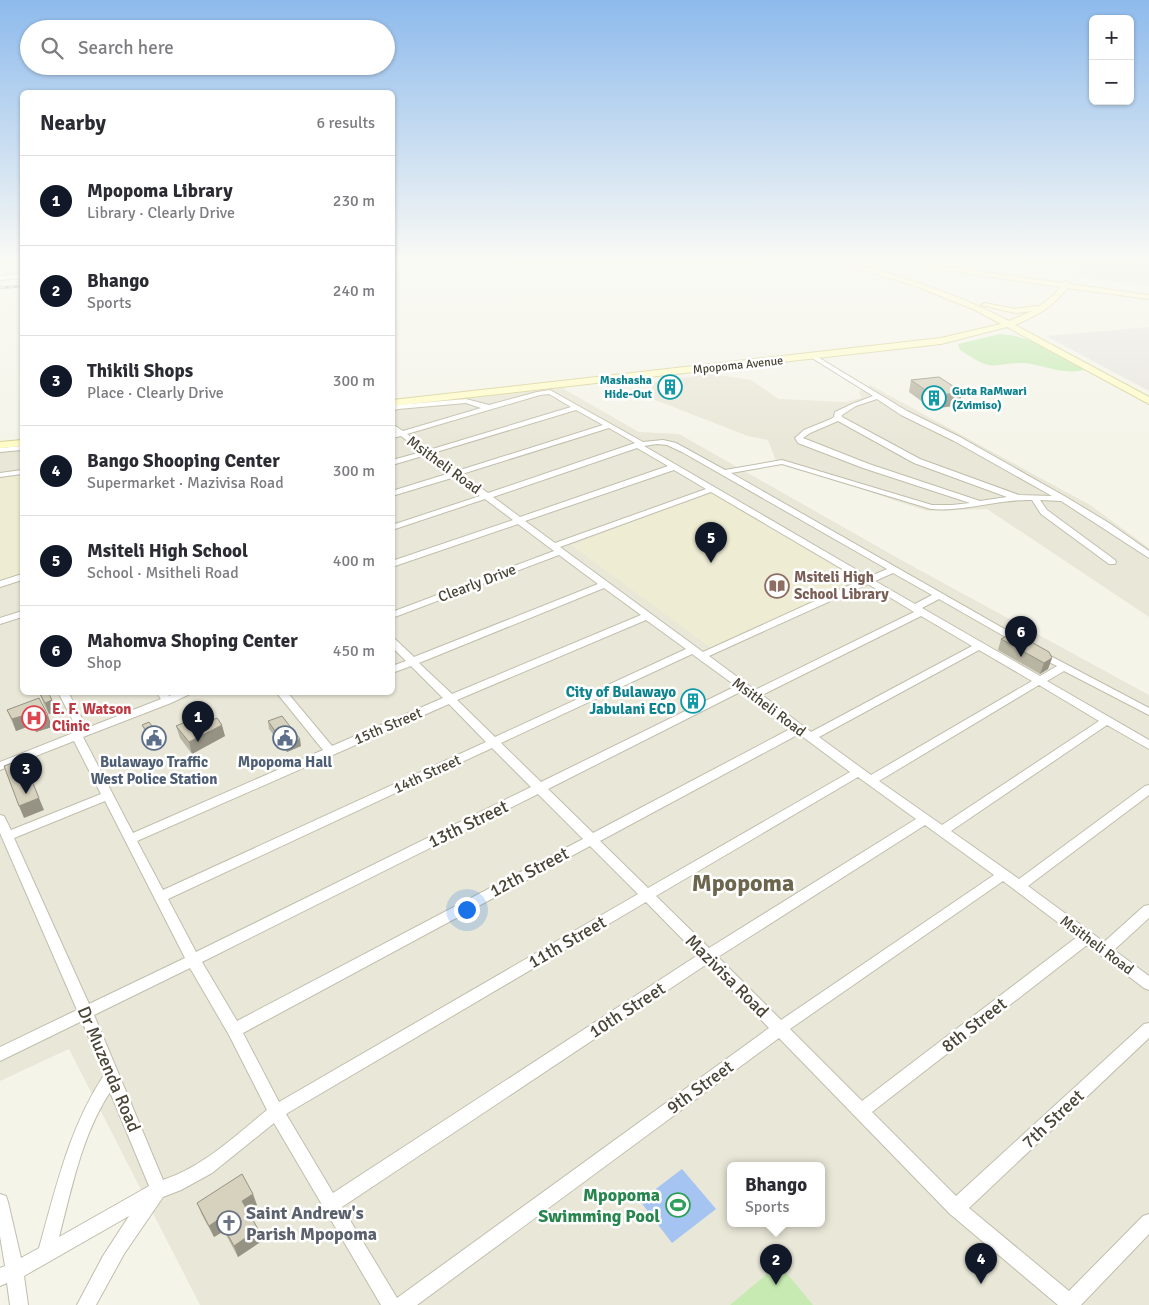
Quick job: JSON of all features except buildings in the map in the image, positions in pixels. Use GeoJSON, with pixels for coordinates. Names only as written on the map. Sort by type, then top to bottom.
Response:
{"type":"FeatureCollection","features":[{"type":"Feature","properties":{"kind":"street"},"geometry":{"type":"LineString","coordinates":[[973,335],[991,324],[992,321],[990,319]]}},
{"type":"Feature","properties":{"kind":"street"},"geometry":{"type":"LineString","coordinates":[[1002,319],[1149,401]]}},
{"type":"Feature","properties":{"kind":"street"},"geometry":{"type":"LineString","coordinates":[[1003,319],[1149,396]]}},
{"type":"Feature","properties":{"kind":"street","name":"Mpopoma Avenue"},"geometry":{"type":"LineString","coordinates":[[395,403],[814,357],[941,341],[973,335],[1024,319]]}},
{"type":"Feature","properties":{"kind":"street"},"geometry":{"type":"LineString","coordinates":[[973,335],[1012,334],[1050,346]]}},
{"type":"Feature","properties":{"kind":"street"},"geometry":{"type":"LineString","coordinates":[[814,357],[904,413],[1008,466],[1106,525],[1149,556]]}},
{"type":"Feature","properties":{"kind":"street"},"geometry":{"type":"LineString","coordinates":[[395,422],[401,434],[544,392],[553,393],[674,467],[918,610],[996,644],[1063,667],[1149,712]]}},
{"type":"Feature","properties":{"kind":"street"},"geometry":{"type":"LineString","coordinates":[[878,397],[846,409],[838,414],[838,418],[831,423],[803,434],[800,438],[801,441],[866,466],[979,504]]}},
{"type":"Feature","properties":{"kind":"street"},"geometry":{"type":"LineString","coordinates":[[395,408],[462,401],[491,408]]}},
{"type":"Feature","properties":{"kind":"street"},"geometry":{"type":"LineString","coordinates":[[395,463],[578,407]]}},
{"type":"Feature","properties":{"kind":"street"},"geometry":{"type":"LineString","coordinates":[[838,418],[917,461],[1017,497]]}},
{"type":"Feature","properties":{"kind":"street"},"geometry":{"type":"LineString","coordinates":[[395,493],[608,426]]}},
{"type":"Feature","properties":{"kind":"street","name":"Msitheli Road"},"geometry":{"type":"LineString","coordinates":[[401,434],[429,452],[804,733],[1019,886],[1149,984]]}},
{"type":"Feature","properties":{"kind":"street"},"geometry":{"type":"LineString","coordinates":[[395,527],[639,445],[655,441],[673,443],[940,596],[1041,681],[1149,745]]}},
{"type":"Feature","properties":{"kind":"street"},"geometry":{"type":"LineString","coordinates":[[0,445],[20,443]]}},
{"type":"Feature","properties":{"kind":"street"},"geometry":{"type":"LineString","coordinates":[[0,450],[20,448]]}},
{"type":"Feature","properties":{"kind":"street"},"geometry":{"type":"LineString","coordinates":[[724,472],[782,462],[931,507],[955,508],[1017,497],[1063,499]]}},
{"type":"Feature","properties":{"kind":"street"},"geometry":{"type":"LineString","coordinates":[[395,563],[674,467]]}},
{"type":"Feature","properties":{"kind":"street"},"geometry":{"type":"LineString","coordinates":[[0,475],[20,472]]}},
{"type":"Feature","properties":{"kind":"street","name":"Clearly Drive"},"geometry":{"type":"LineString","coordinates":[[395,614],[712,489]]}},
{"type":"Feature","properties":{"kind":"street"},"geometry":{"type":"LineString","coordinates":[[1034,498],[1044,512],[1112,562]]}},
{"type":"Feature","properties":{"kind":"street","name":"14th Street"},"geometry":{"type":"LineString","coordinates":[[161,897],[494,743],[697,653],[894,569]]}},
{"type":"Feature","properties":{"kind":"street"},"geometry":{"type":"LineString","coordinates":[[0,584],[20,578]]}},
{"type":"Feature","properties":{"kind":"street"},"geometry":{"type":"LineString","coordinates":[[395,669],[605,584]]}},
{"type":"Feature","properties":{"kind":"street"},"geometry":{"type":"LineString","coordinates":[[754,695],[918,610],[940,596]]}},
{"type":"Feature","properties":{"kind":"street"},"geometry":{"type":"LineString","coordinates":[[0,621],[20,615]]}},
{"type":"Feature","properties":{"kind":"street","name":"15th Street"},"geometry":{"type":"LineString","coordinates":[[130,839],[450,699],[648,616]]}},
{"type":"Feature","properties":{"kind":"street","name":"Mazivisa Road"},"geometry":{"type":"LineString","coordinates":[[395,644],[708,956],[956,1208],[1069,1304]]}},
{"type":"Feature","properties":{"kind":"street","name":"12th Street"},"geometry":{"type":"LineString","coordinates":[[234,1030],[590,839],[804,733],[996,644]]}},
{"type":"Feature","properties":{"kind":"street"},"geometry":{"type":"LineString","coordinates":[[870,781],[1063,667]]}},
{"type":"Feature","properties":{"kind":"street","name":"13th Street"},"geometry":{"type":"LineString","coordinates":[[0,1054],[194,960],[743,687]]}},
{"type":"Feature","properties":{"kind":"street"},"geometry":{"type":"LineString","coordinates":[[64,695],[107,796],[194,960],[234,1030],[276,1112],[391,1305]]}},
{"type":"Feature","properties":{"kind":"street"},"geometry":{"type":"LineString","coordinates":[[284,695],[330,751]]}},
{"type":"Feature","properties":{"kind":"street"},"geometry":{"type":"LineString","coordinates":[[0,766],[80,734],[164,697]]}},
{"type":"Feature","properties":{"kind":"street"},"geometry":{"type":"LineString","coordinates":[[942,831],[1108,720]]}},
{"type":"Feature","properties":{"kind":"street","name":"11th Street"},"geometry":{"type":"LineString","coordinates":[[276,1112],[858,772]]}},
{"type":"Feature","properties":{"kind":"street"},"geometry":{"type":"LineString","coordinates":[[1019,886],[1149,789]]}},
{"type":"Feature","properties":{"kind":"street"},"geometry":{"type":"LineString","coordinates":[[7,836],[107,796]]}},
{"type":"Feature","properties":{"kind":"street","name":"Dr Muzenda Road"},"geometry":{"type":"LineString","coordinates":[[0,819],[85,1012],[159,1190]]}},
{"type":"Feature","properties":{"kind":"street","name":"10th Street"},"geometry":{"type":"LineString","coordinates":[[331,1204],[708,956],[926,819]]}},
{"type":"Feature","properties":{"kind":"street","name":"9th Street"},"geometry":{"type":"LineString","coordinates":[[402,1305],[779,1029],[1003,875]]}},
{"type":"Feature","properties":{"kind":"street"},"geometry":{"type":"LineString","coordinates":[[1104,950],[1149,910]]}},
{"type":"Feature","properties":{"kind":"street","name":"8th Street"},"geometry":{"type":"LineString","coordinates":[[860,1112],[1087,937]]}},
{"type":"Feature","properties":{"kind":"street","name":"7th Street"},"geometry":{"type":"LineString","coordinates":[[956,1208],[1149,1029]]}},
{"type":"Feature","properties":{"kind":"street"},"geometry":{"type":"LineString","coordinates":[[46,1254],[81,1132],[100,1091],[112,1076]]}},
{"type":"Feature","properties":{"kind":"street"},"geometry":{"type":"LineString","coordinates":[[7,1274],[159,1190],[173,1186],[210,1163],[276,1112]]}},
{"type":"Feature","properties":{"kind":"street"},"geometry":{"type":"LineString","coordinates":[[86,1305],[128,1230],[159,1190]]}},
{"type":"Feature","properties":{"kind":"street"},"geometry":{"type":"LineString","coordinates":[[0,1202],[11,1246],[7,1274],[19,1305]]}},
{"type":"Feature","properties":{"kind":"street"},"geometry":{"type":"LineString","coordinates":[[1069,1304],[1148,1225]]}},
{"type":"Feature","properties":{"kind":"shaded area"},"geometry":{"type":"Polygon","coordinates":[[[1149,327],[1149,391],[1046,336],[1149,327]]]}},
{"type":"Feature","properties":{"kind":"shaded area"},"geometry":{"type":"Polygon","coordinates":[[[711,374],[751,380],[779,399],[845,402],[861,398],[859,392],[870,385],[1090,505],[1149,548],[1149,617],[987,509],[927,511],[776,461],[768,440],[748,436],[650,398],[653,382],[711,374]]]}},
{"type":"Feature","properties":{"kind":"shaded area"},"geometry":{"type":"Polygon","coordinates":[[[562,388],[639,432],[679,434],[903,561],[1149,695],[1149,1305],[200,1305],[69,1049],[0,1081],[0,582],[20,577],[20,695],[395,695],[395,407],[562,388]]]}},
{"type":"Feature","properties":{"kind":"shaded area"},"geometry":{"type":"Polygon","coordinates":[[[20,448],[20,476],[0,478],[0,450],[20,448]]]}},
{"type":"Feature","properties":{"kind":"shaded area"},"geometry":{"type":"Polygon","coordinates":[[[20,476],[20,577],[0,582],[0,478],[20,476]]]}},
{"type":"Feature","properties":{"kind":"shaded area"},"geometry":{"type":"Polygon","coordinates":[[[710,492],[857,580],[712,649],[571,545],[710,492]]]}},
{"type":"Feature","properties":{"kind":"green space"},"geometry":{"type":"Polygon","coordinates":[[[1000,334],[1012,335],[1034,342],[1055,351],[1086,369],[1061,371],[1020,363],[989,365],[978,361],[960,350],[958,344],[1000,334]]]}},
{"type":"Feature","properties":{"kind":"green space"},"geometry":{"type":"Polygon","coordinates":[[[779,1264],[813,1305],[730,1305],[779,1264]]]}},
{"type":"Feature","properties":{"kind":"water","name":"Mpopoma Swimming Pool"},"geometry":{"type":"Polygon","coordinates":[[[682,1169],[716,1209],[672,1243],[640,1201],[682,1169]]]}},
{"type":"Feature","properties":{"kind":"place","name":"Mashasha Hide-Out"},"geometry":{"type":"Point","coordinates":[670,387]}},
{"type":"Feature","properties":{"kind":"place","name":"Guta RaMwari (Zvimiso)"},"geometry":{"type":"Point","coordinates":[934,398]}},
{"type":"Feature","properties":{"kind":"place","name":"Msiteli High School"},"geometry":{"type":"Point","coordinates":[711,563]}},
{"type":"Feature","properties":{"kind":"place","name":"Msiteli High School Library"},"geometry":{"type":"Point","coordinates":[777,586]}},
{"type":"Feature","properties":{"kind":"place","name":"Mahomva Shoping Center"},"geometry":{"type":"Point","coordinates":[1021,657]}},
{"type":"Feature","properties":{"kind":"place","name":"City of Bulawayo Jabulani ECD"},"geometry":{"type":"Point","coordinates":[693,701]}},
{"type":"Feature","properties":{"kind":"place","name":"E. F. Watson Clinic"},"geometry":{"type":"Point","coordinates":[34,718]}},
{"type":"Feature","properties":{"kind":"place","name":"Bulawayo Traffic West Police Station"},"geometry":{"type":"Point","coordinates":[154,738]}},
{"type":"Feature","properties":{"kind":"place","name":"Mpopoma Hall"},"geometry":{"type":"Point","coordinates":[285,738]}},
{"type":"Feature","properties":{"kind":"place","name":"Mpopoma Library"},"geometry":{"type":"Point","coordinates":[198,742]}},
{"type":"Feature","properties":{"kind":"place","name":"Thikili Shops"},"geometry":{"type":"Point","coordinates":[26,794]}},
{"type":"Feature","properties":{"kind":"place","name":"Mpopoma Swimming Pool"},"geometry":{"type":"Point","coordinates":[678,1205]}},
{"type":"Feature","properties":{"kind":"place","name":"Saint Andrew's Parish Mpopoma"},"geometry":{"type":"Point","coordinates":[229,1223]}},
{"type":"Feature","properties":{"kind":"place","name":"Bango Shooping Center"},"geometry":{"type":"Point","coordinates":[981,1284]}},
{"type":"Feature","properties":{"kind":"place","name":"Bhango"},"geometry":{"type":"Point","coordinates":[776,1285]}},
{"type":"Feature","properties":{"kind":"district","name":"Mpopoma"},"geometry":{"type":"Point","coordinates":[743,883]}}]}
